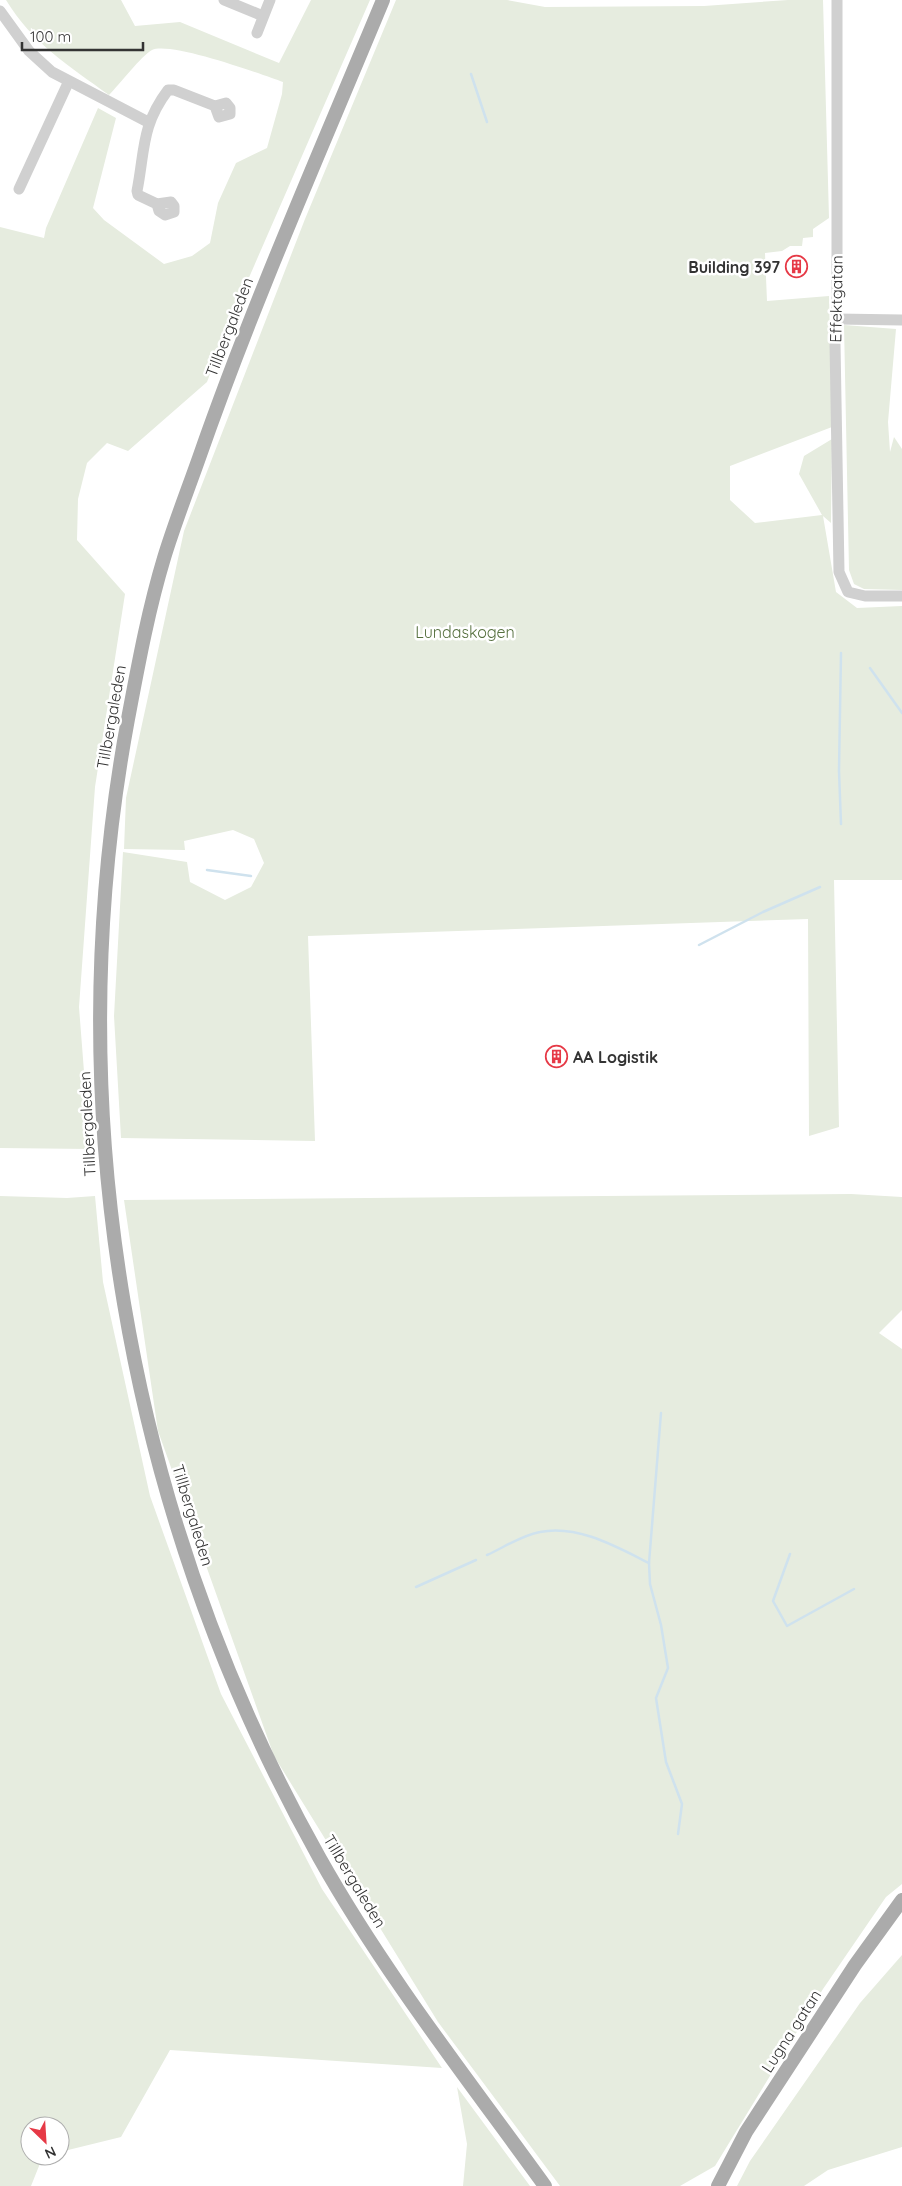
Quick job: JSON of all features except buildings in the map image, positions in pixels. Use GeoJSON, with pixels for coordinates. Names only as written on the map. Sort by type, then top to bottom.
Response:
{"type":"FeatureCollection","features":[{"type":"Feature","properties":{"kind":"main road","name":"Tillbergaleden"},"geometry":{"type":"LineString","coordinates":[[384,0],[230,369],[164,559],[137,672],[117,786],[108,855],[101,955],[101,1048],[107,1190],[122,1298],[147,1418],[178,1535],[238,1692],[290,1801],[332,1881],[430,2030],[545,2186]]}},
{"type":"Feature","properties":{"kind":"main road","name":"Lugna gatan"},"geometry":{"type":"LineString","coordinates":[[718,2186],[751,2124],[855,1965],[902,1900]]}},
{"type":"Feature","properties":{"kind":"street"},"geometry":{"type":"LineString","coordinates":[[224,0],[262,16]]}},
{"type":"Feature","properties":{"kind":"street"},"geometry":{"type":"LineString","coordinates":[[257,33],[262,16],[270,0]]}},
{"type":"Feature","properties":{"kind":"street","name":"Effektgatan"},"geometry":{"type":"LineString","coordinates":[[837,0],[837,319],[835,343],[839,572],[845,589],[852,593],[865,596],[902,596]]}},
{"type":"Feature","properties":{"kind":"street"},"geometry":{"type":"LineString","coordinates":[[0,12],[29,52],[52,72],[148,122]]}},
{"type":"Feature","properties":{"kind":"street"},"geometry":{"type":"LineString","coordinates":[[19,189],[68,82]]}},
{"type":"Feature","properties":{"kind":"street"},"geometry":{"type":"LineString","coordinates":[[158,204],[138,196],[136,191],[148,122],[168,90],[174,90],[215,106]]}},
{"type":"Feature","properties":{"kind":"street"},"geometry":{"type":"LineString","coordinates":[[837,319],[902,320]]}},
{"type":"Feature","properties":{"kind":"green space"},"geometry":{"type":"Polygon","coordinates":[[[6,0],[121,0],[135,26],[180,22],[279,63],[311,0],[370,0],[230,321],[207,382],[128,451],[107,443],[87,463],[78,499],[77,540],[125,594],[95,787],[79,1007],[90,1149],[0,1148],[0,227],[44,238],[46,228],[98,108],[116,118],[93,208],[104,220],[164,264],[192,256],[210,243],[218,203],[236,163],[267,148],[282,94],[283,82],[196,54],[162,48],[148,53],[109,95],[52,53],[27,29],[6,0]]]}},
{"type":"Feature","properties":{"kind":"green space","name":"Lundaskogen"},"geometry":{"type":"Polygon","coordinates":[[[396,0],[507,0],[545,7],[704,6],[788,0],[823,0],[829,218],[813,229],[813,237],[803,238],[802,246],[790,246],[782,251],[765,253],[767,301],[829,296],[832,427],[730,466],[730,500],[755,523],[822,515],[799,474],[804,456],[832,439],[831,523],[823,516],[836,592],[857,608],[902,606],[902,880],[834,880],[839,1127],[809,1136],[808,919],[308,936],[315,1141],[121,1138],[114,1016],[123,852],[187,862],[190,882],[225,900],[251,887],[264,863],[254,839],[233,830],[184,841],[185,850],[124,849],[126,798],[184,531],[305,219],[396,0]]]}},
{"type":"Feature","properties":{"kind":"green space"},"geometry":{"type":"Polygon","coordinates":[[[844,325],[896,329],[888,422],[890,452],[894,437],[902,449],[902,590],[864,589],[854,584],[849,570],[844,325]]]}},
{"type":"Feature","properties":{"kind":"green space"},"geometry":{"type":"Polygon","coordinates":[[[851,1194],[902,1197],[902,1310],[879,1333],[902,1349],[902,1884],[886,1897],[823,1989],[715,2166],[680,2186],[560,2186],[438,2022],[274,1756],[158,1431],[124,1200],[851,1194]]]}},
{"type":"Feature","properties":{"kind":"green space"},"geometry":{"type":"Polygon","coordinates":[[[0,1196],[67,1198],[95,1196],[103,1282],[150,1496],[221,1694],[322,1889],[442,2068],[170,2050],[121,2137],[70,2150],[70,2116],[20,2116],[20,2166],[39,2166],[31,2186],[0,2186],[0,1196]]]}},
{"type":"Feature","properties":{"kind":"green space"},"geometry":{"type":"Polygon","coordinates":[[[902,1955],[902,2147],[828,2170],[804,2186],[737,2186],[750,2161],[860,2003],[902,1955]]]}},
{"type":"Feature","properties":{"kind":"green space"},"geometry":{"type":"Polygon","coordinates":[[[457,2087],[530,2186],[463,2186],[467,2144],[457,2087]]]}},
{"type":"Feature","properties":{"kind":"waterway"},"geometry":{"type":"LineString","coordinates":[[471,74],[487,122]]}},
{"type":"Feature","properties":{"kind":"waterway"},"geometry":{"type":"LineString","coordinates":[[841,653],[839,771],[841,824]]}},
{"type":"Feature","properties":{"kind":"waterway"},"geometry":{"type":"LineString","coordinates":[[870,668],[902,713]]}},
{"type":"Feature","properties":{"kind":"waterway"},"geometry":{"type":"LineString","coordinates":[[207,870],[251,876]]}},
{"type":"Feature","properties":{"kind":"waterway"},"geometry":{"type":"LineString","coordinates":[[699,945],[763,912],[820,887]]}},
{"type":"Feature","properties":{"kind":"waterway"},"geometry":{"type":"LineString","coordinates":[[487,1555],[526,1536],[554,1530],[568,1531],[596,1538],[649,1563],[661,1413]]}},
{"type":"Feature","properties":{"kind":"waterway"},"geometry":{"type":"LineString","coordinates":[[790,1554],[773,1601],[787,1626],[854,1589]]}},
{"type":"Feature","properties":{"kind":"waterway"},"geometry":{"type":"LineString","coordinates":[[416,1587],[476,1560]]}},
{"type":"Feature","properties":{"kind":"waterway"},"geometry":{"type":"LineString","coordinates":[[649,1563],[650,1584],[661,1625],[668,1668],[656,1698],[666,1762],[682,1804],[678,1834]]}},
{"type":"Feature","properties":{"kind":"place","name":"Building 397"},"geometry":{"type":"Point","coordinates":[796,267]}},
{"type":"Feature","properties":{"kind":"place","name":"AA Logistik"},"geometry":{"type":"Point","coordinates":[557,1057]}}]}
